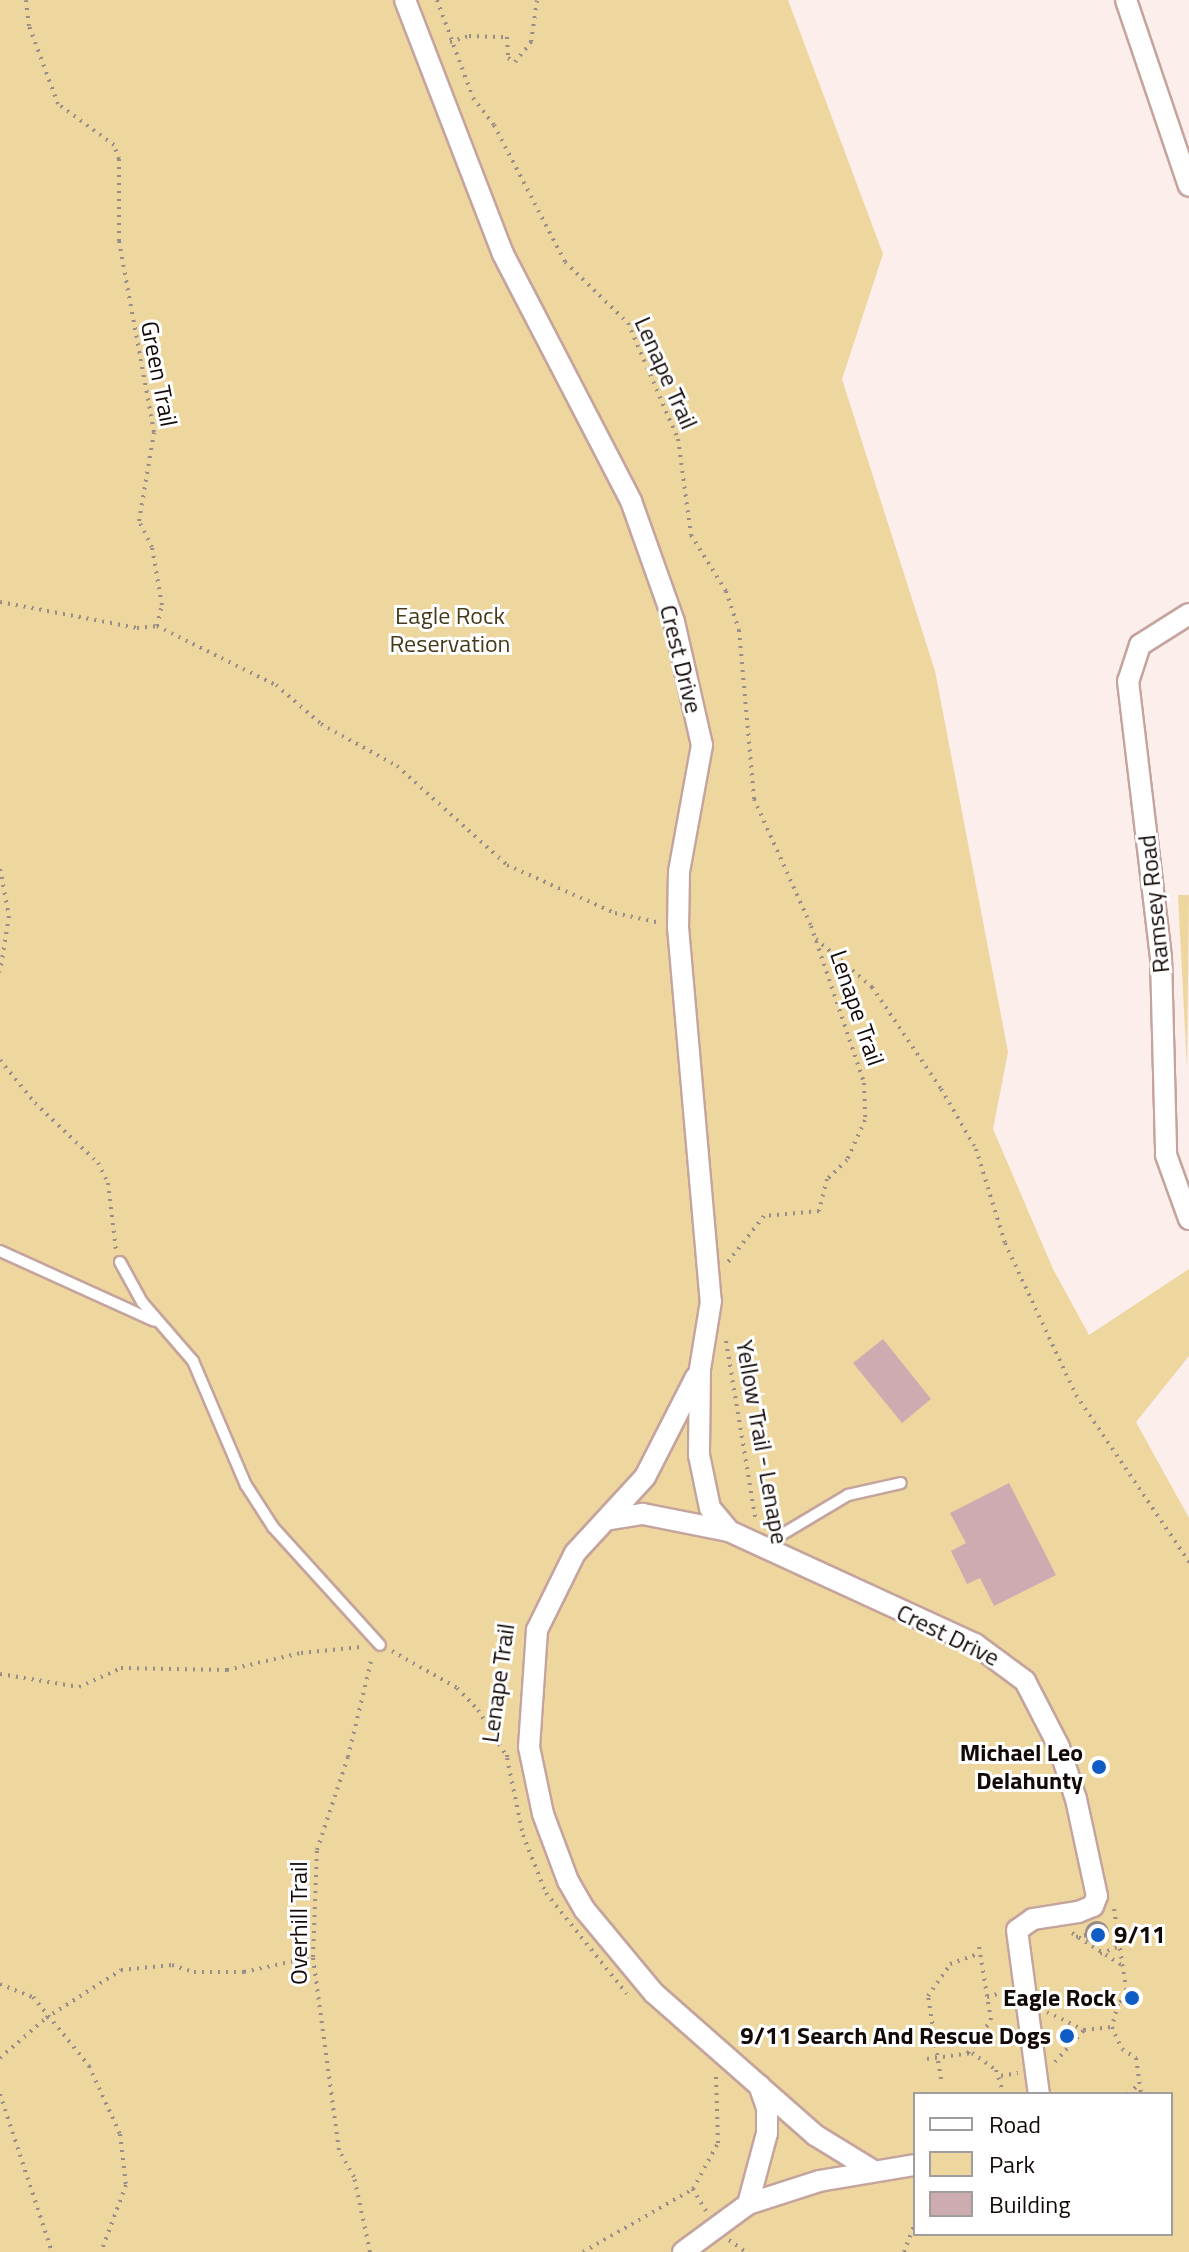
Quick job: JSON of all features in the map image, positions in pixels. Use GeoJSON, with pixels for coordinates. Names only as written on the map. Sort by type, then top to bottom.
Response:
{"type":"FeatureCollection","features":[{"type":"Feature","properties":{"kind":"street","name":"Crest Drive"},"geometry":{"type":"LineString","coordinates":[[405,0],[503,254],[631,501],[674,622],[702,745],[679,872],[678,927],[710,1287],[700,1369],[704,1490],[729,1531]]}},
{"type":"Feature","properties":{"kind":"street"},"geometry":{"type":"LineString","coordinates":[[1126,0],[1189,186]]}},
{"type":"Feature","properties":{"kind":"street","name":"Ramsey Road"},"geometry":{"type":"LineString","coordinates":[[1189,614],[1140,645],[1128,681],[1161,966],[1166,1155],[1189,1219]]}},
{"type":"Feature","properties":{"kind":"street","name":"Crest Drive"},"geometry":{"type":"LineString","coordinates":[[700,1369],[645,1477],[610,1519],[575,1553],[537,1630],[529,1747],[543,1814],[568,1881],[618,1952],[654,1993],[827,2145],[872,2170]]}},
{"type":"Feature","properties":{"kind":"street","name":"Crest Drive"},"geometry":{"type":"LineString","coordinates":[[610,1519],[643,1514],[729,1531],[975,1644],[1006,1663],[1037,1698],[1076,1799],[1097,1896],[1093,1906],[1078,1912],[1033,1919],[1017,1930],[1015,1941],[1039,2092]]}},
{"type":"Feature","properties":{"kind":"street"},"geometry":{"type":"LineString","coordinates":[[748,2204],[767,2133],[765,2093],[756,2080]]}},
{"type":"Feature","properties":{"kind":"street"},"geometry":{"type":"LineString","coordinates":[[683,2252],[748,2204],[872,2170],[913,2165]]}},
{"type":"Feature","properties":{"kind":"lane"},"geometry":{"type":"LineString","coordinates":[[0,1251],[163,1325]]}},
{"type":"Feature","properties":{"kind":"lane"},"geometry":{"type":"LineString","coordinates":[[120,1262],[142,1302],[193,1361],[211,1395],[246,1485],[273,1527],[380,1645]]}},
{"type":"Feature","properties":{"kind":"lane"},"geometry":{"type":"LineString","coordinates":[[768,1551],[781,1535],[848,1495],[901,1483]]}},
{"type":"Feature","properties":{"kind":"path","name":"Green Trail"},"geometry":{"type":"LineString","coordinates":[[26,0],[29,26],[58,104],[114,145],[119,159],[119,241],[138,365],[153,419],[152,459],[139,521],[161,587],[157,626]]}},
{"type":"Feature","properties":{"kind":"path","name":"Lenape Trail"},"geometry":{"type":"LineString","coordinates":[[437,0],[473,98],[494,125],[565,262],[628,323],[678,439],[691,535],[726,591],[739,630],[754,799],[814,937],[864,1083],[865,1120],[847,1160],[827,1179],[819,1211],[764,1216],[710,1287]]}},
{"type":"Feature","properties":{"kind":"path"},"geometry":{"type":"LineString","coordinates":[[450,42],[469,36],[507,37],[508,58],[515,62],[531,42],[537,0]]}},
{"type":"Feature","properties":{"kind":"path"},"geometry":{"type":"LineString","coordinates":[[0,602],[117,627],[157,626],[276,685],[321,724],[397,766],[507,865],[615,913],[678,927]]}},
{"type":"Feature","properties":{"kind":"path"},"geometry":{"type":"LineString","coordinates":[[0,869],[9,916],[0,972]]}},
{"type":"Feature","properties":{"kind":"path"},"geometry":{"type":"LineString","coordinates":[[814,937],[872,987],[941,1089],[976,1149],[1005,1243],[1076,1395],[1189,1562]]}},
{"type":"Feature","properties":{"kind":"path"},"geometry":{"type":"LineString","coordinates":[[0,1060],[35,1103],[98,1163],[108,1183],[120,1262]]}},
{"type":"Feature","properties":{"kind":"path","name":"Yellow Trail - Lenape"},"geometry":{"type":"LineString","coordinates":[[723,1326],[757,1529]]}},
{"type":"Feature","properties":{"kind":"path"},"geometry":{"type":"LineString","coordinates":[[0,1674],[79,1687],[121,1668],[227,1670],[301,1653],[380,1645]]}},
{"type":"Feature","properties":{"kind":"path","name":"Lenape Trail"},"geometry":{"type":"LineString","coordinates":[[380,1645],[457,1688],[478,1710],[507,1757]]}},
{"type":"Feature","properties":{"kind":"path","name":"Overhill Trail"},"geometry":{"type":"LineString","coordinates":[[370,2252],[354,2177],[339,2150],[313,1957],[317,1850],[348,1757],[363,1677],[380,1645]]}},
{"type":"Feature","properties":{"kind":"path","name":"Lenape Trail"},"geometry":{"type":"LineString","coordinates":[[507,1757],[509,1742]]}},
{"type":"Feature","properties":{"kind":"path"},"geometry":{"type":"LineString","coordinates":[[507,1757],[520,1824],[546,1893],[630,1998]]}},
{"type":"Feature","properties":{"kind":"path"},"geometry":{"type":"LineString","coordinates":[[1112,1901],[1127,1995],[1118,2004],[1112,2027],[1122,2049],[1136,2058],[1141,2092]]}},
{"type":"Feature","properties":{"kind":"path"},"geometry":{"type":"LineString","coordinates":[[1090,1935],[1096,1924],[1107,1932],[1117,1931]]}},
{"type":"Feature","properties":{"kind":"path"},"geometry":{"type":"LineString","coordinates":[[1065,1926],[1100,1954],[1123,1966]]}},
{"type":"Feature","properties":{"kind":"path"},"geometry":{"type":"LineString","coordinates":[[1076,1937],[1090,1935],[1100,1943],[1107,1932]]}},
{"type":"Feature","properties":{"kind":"path"},"geometry":{"type":"LineString","coordinates":[[1100,1954],[1120,1946]]}},
{"type":"Feature","properties":{"kind":"path"},"geometry":{"type":"LineString","coordinates":[[941,2079],[928,2005],[930,1987],[950,1964],[979,1950],[991,2020],[968,2053]]}},
{"type":"Feature","properties":{"kind":"path"},"geometry":{"type":"LineString","coordinates":[[0,2058],[46,2018],[75,2004],[108,1977],[136,1966],[244,1972],[313,1957]]}},
{"type":"Feature","properties":{"kind":"path"},"geometry":{"type":"LineString","coordinates":[[1012,1980],[1014,1995]]}},
{"type":"Feature","properties":{"kind":"path"},"geometry":{"type":"LineString","coordinates":[[0,1984],[33,1997],[46,2018],[89,2066],[124,2147],[126,2185],[101,2252]]}},
{"type":"Feature","properties":{"kind":"path"},"geometry":{"type":"LineString","coordinates":[[1040,2005],[1060,2021],[1084,2030],[1112,2027]]}},
{"type":"Feature","properties":{"kind":"path"},"geometry":{"type":"LineString","coordinates":[[1051,2068],[1084,2030]]}},
{"type":"Feature","properties":{"kind":"path"},"geometry":{"type":"LineString","coordinates":[[927,2059],[968,2053],[990,2062],[1001,2076],[1004,2092]]}},
{"type":"Feature","properties":{"kind":"path"},"geometry":{"type":"LineString","coordinates":[[583,2252],[693,2189],[714,2157],[720,2131],[713,2069]]}},
{"type":"Feature","properties":{"kind":"path"},"geometry":{"type":"LineString","coordinates":[[1130,2092],[1139,2084]]}},
{"type":"Feature","properties":{"kind":"path"},"geometry":{"type":"LineString","coordinates":[[0,2094],[52,2252]]}},
{"type":"Feature","properties":{"kind":"path"},"geometry":{"type":"LineString","coordinates":[[693,2189],[715,2227],[746,2252]]}},
{"type":"Feature","properties":{"kind":"path"},"geometry":{"type":"LineString","coordinates":[[904,2252],[913,2228]]}},
{"type":"Feature","properties":{"kind":"green space","name":"Eagle Rock Reservation"},"geometry":{"type":"Polygon","coordinates":[[[0,0],[788,0],[883,254],[842,379],[935,671],[1008,1052],[993,1129],[1053,1269],[1089,1335],[1189,1269],[1189,1356],[1136,1422],[1189,1518],[1189,2252],[0,2252],[0,0]]]}},
{"type":"Feature","properties":{"kind":"green space"},"geometry":{"type":"Polygon","coordinates":[[[1178,895],[1189,895],[1187,1068],[1178,895]]]}},
{"type":"Feature","properties":{"kind":"building"},"geometry":{"type":"Polygon","coordinates":[[[883,1339],[931,1399],[902,1423],[853,1363],[883,1339]]]}},
{"type":"Feature","properties":{"kind":"building"},"geometry":{"type":"Polygon","coordinates":[[[1009,1483],[1056,1575],[994,1606],[980,1578],[967,1584],[951,1551],[966,1543],[950,1513],[1009,1483]]]}},
{"type":"Feature","properties":{"kind":"place","name":"Michael Leo Delahunty"},"geometry":{"type":"Point","coordinates":[1099,1767]}},
{"type":"Feature","properties":{"kind":"place","name":"9/11"},"geometry":{"type":"Point","coordinates":[1098,1935]}},
{"type":"Feature","properties":{"kind":"place","name":"Eagle Rock"},"geometry":{"type":"Point","coordinates":[1132,1998]}},
{"type":"Feature","properties":{"kind":"place","name":"9/11 Search And Rescue Dogs"},"geometry":{"type":"Point","coordinates":[1067,2036]}}]}
